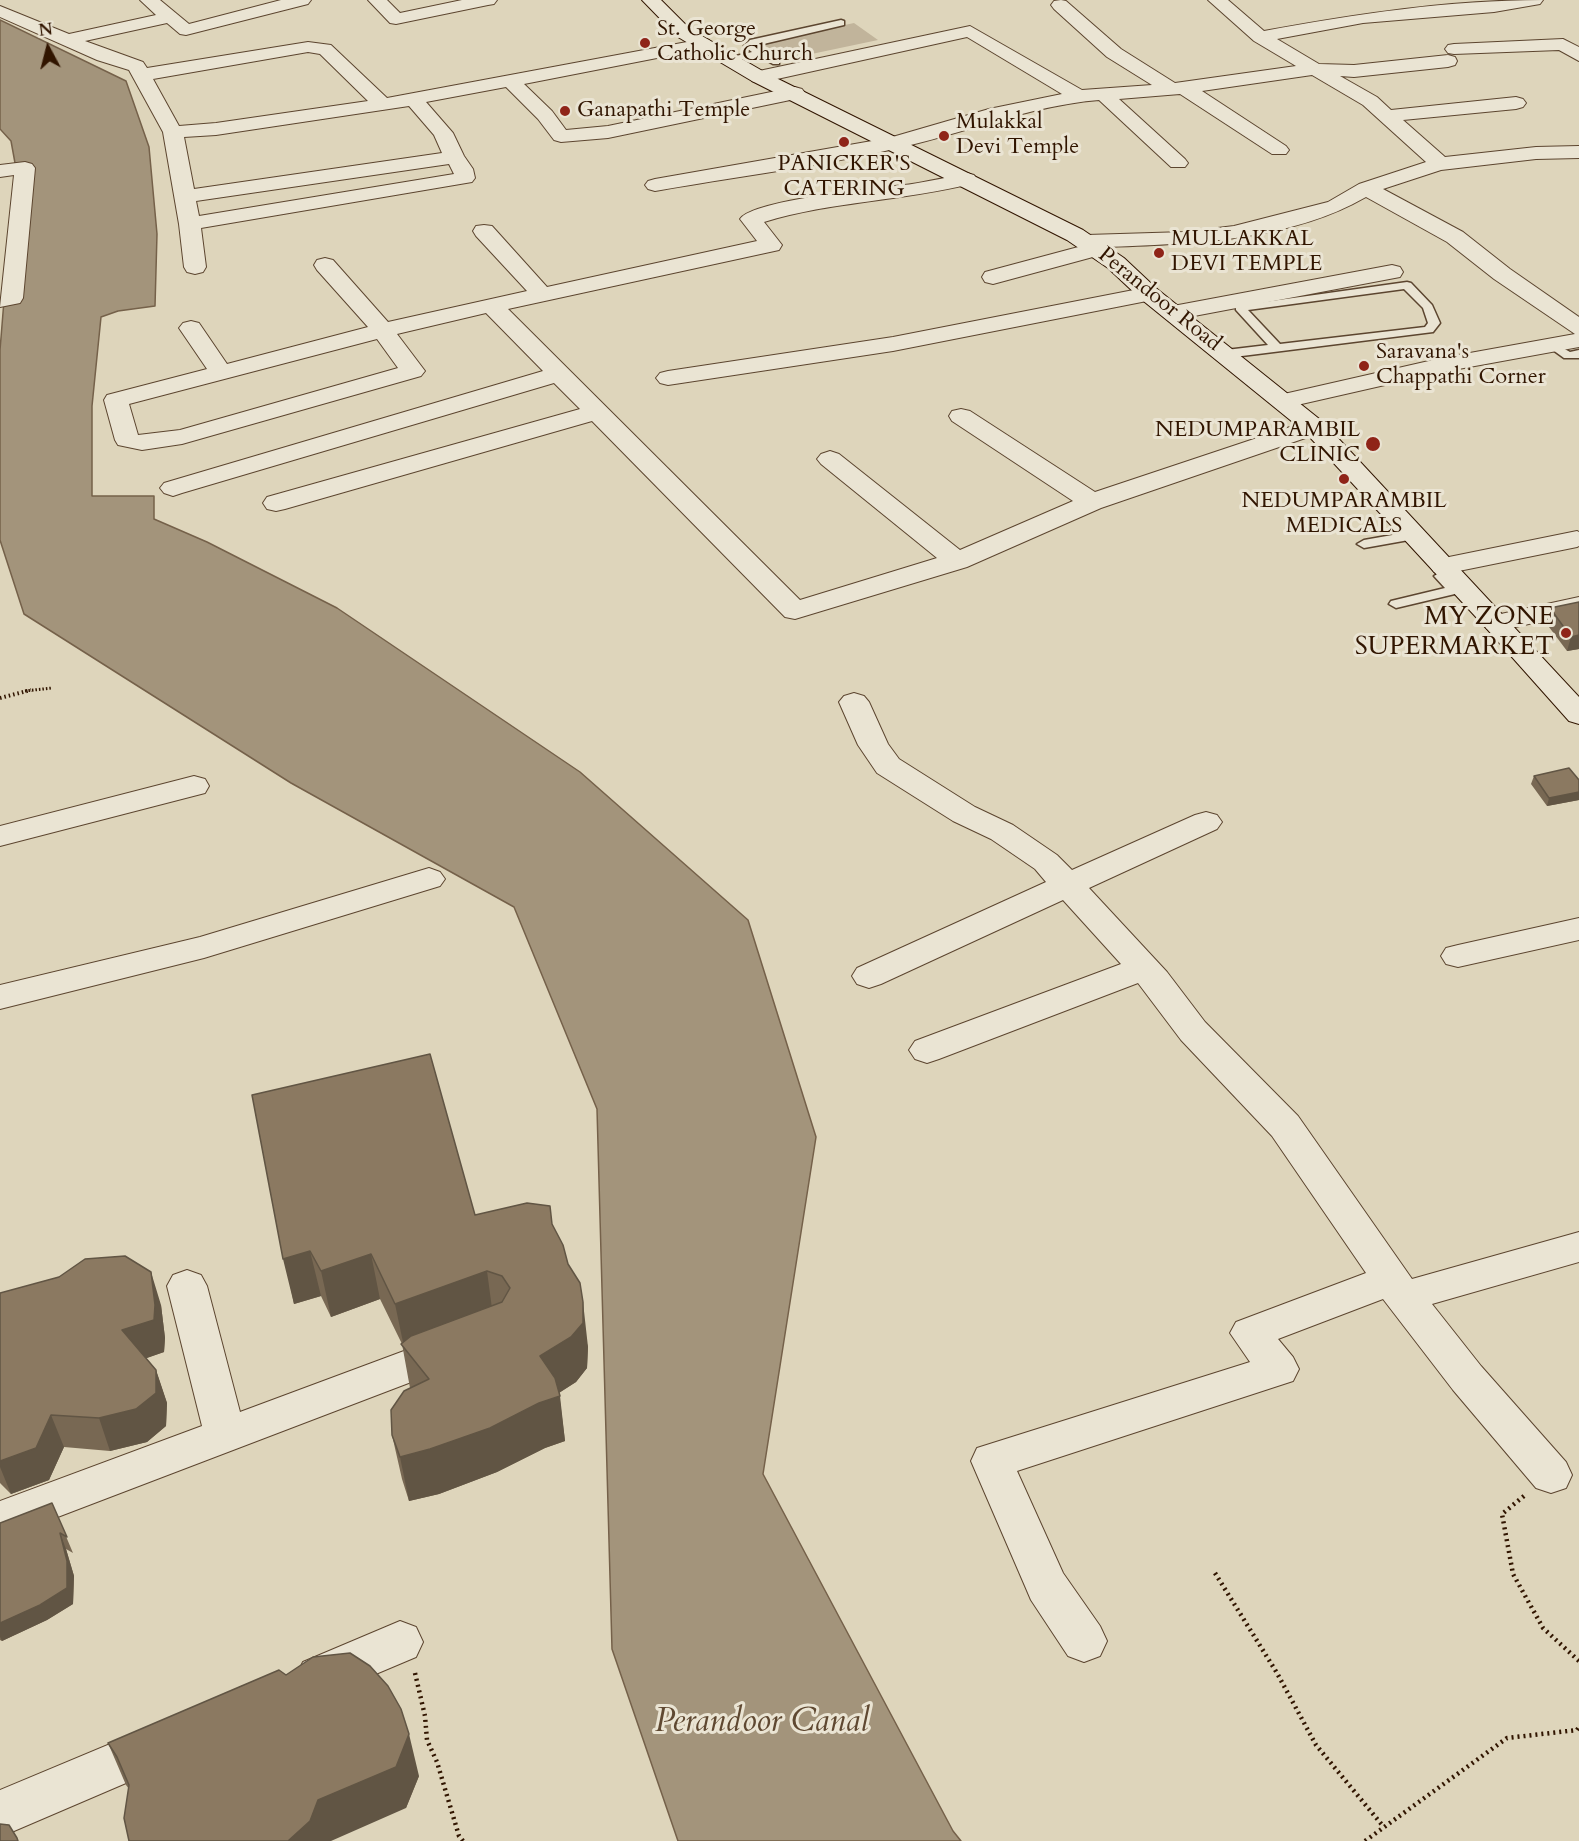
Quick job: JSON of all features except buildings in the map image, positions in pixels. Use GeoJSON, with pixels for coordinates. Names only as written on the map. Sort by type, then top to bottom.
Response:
{"type":"FeatureCollection","features":[{"type":"Feature","properties":{"kind":"street"},"geometry":{"type":"LineString","coordinates":[[149,0],[186,30],[302,0]]}},
{"type":"Feature","properties":{"kind":"street"},"geometry":{"type":"LineString","coordinates":[[377,0],[396,19],[488,0]]}},
{"type":"Feature","properties":{"kind":"street","name":"Perandoor Road"},"geometry":{"type":"LineString","coordinates":[[651,0],[684,33],[729,59],[767,69],[795,93],[892,144],[967,179],[1092,245],[1314,428],[1497,623],[1579,715]]}},
{"type":"Feature","properties":{"kind":"street"},"geometry":{"type":"LineString","coordinates":[[1217,0],[1260,37],[1370,101],[1440,164]]}},
{"type":"Feature","properties":{"kind":"street"},"geometry":{"type":"LineString","coordinates":[[1260,37],[1363,18],[1473,4],[1534,0]]}},
{"type":"Feature","properties":{"kind":"street"},"geometry":{"type":"LineString","coordinates":[[1060,5],[1114,53],[1279,150]]}},
{"type":"Feature","properties":{"kind":"street"},"geometry":{"type":"LineString","coordinates":[[0,11],[104,56],[136,66],[175,142],[190,224],[195,267]]}},
{"type":"Feature","properties":{"kind":"street"},"geometry":{"type":"LineString","coordinates":[[68,40],[170,17]]}},
{"type":"Feature","properties":{"kind":"street"},"geometry":{"type":"LineString","coordinates":[[767,69],[970,31],[1079,96]]}},
{"type":"Feature","properties":{"kind":"street"},"geometry":{"type":"LineString","coordinates":[[175,142],[324,131],[318,114],[383,105],[703,44]]}},
{"type":"Feature","properties":{"kind":"street"},"geometry":{"type":"LineString","coordinates":[[655,185],[892,144],[996,113],[1079,96],[1178,89],[1313,69],[1354,71],[1451,55],[1571,44],[1579,55]]}},
{"type":"Feature","properties":{"kind":"street"},"geometry":{"type":"LineString","coordinates":[[141,75],[308,47],[325,49],[383,105]]}},
{"type":"Feature","properties":{"kind":"street"},"geometry":{"type":"LineString","coordinates":[[510,80],[545,115],[561,136],[608,132],[795,93]]}},
{"type":"Feature","properties":{"kind":"street"},"geometry":{"type":"LineString","coordinates":[[1104,95],[1178,163]]}},
{"type":"Feature","properties":{"kind":"street"},"geometry":{"type":"LineString","coordinates":[[190,224],[465,178],[463,169],[454,157],[443,133],[412,98]]}},
{"type":"Feature","properties":{"kind":"street"},"geometry":{"type":"LineString","coordinates":[[1386,116],[1516,103]]}},
{"type":"Feature","properties":{"kind":"street"},"geometry":{"type":"LineString","coordinates":[[993,277],[1092,245],[1234,232],[1335,206],[1366,188],[1440,164],[1536,153],[1579,152]]}},
{"type":"Feature","properties":{"kind":"street"},"geometry":{"type":"LineString","coordinates":[[184,197],[454,157]]}},
{"type":"Feature","properties":{"kind":"street"},"geometry":{"type":"LineString","coordinates":[[0,171],[25,168],[10,218],[8,257],[12,298],[0,300]]}},
{"type":"Feature","properties":{"kind":"street"},"geometry":{"type":"LineString","coordinates":[[325,265],[345,284],[383,330],[413,371],[182,437],[142,443],[127,440],[116,400],[383,330],[771,245],[751,219],[776,210],[818,201],[929,189],[967,179]]}},
{"type":"Feature","properties":{"kind":"street"},"geometry":{"type":"LineString","coordinates":[[1366,188],[1455,237],[1502,274],[1579,328]]}},
{"type":"Feature","properties":{"kind":"street"},"geometry":{"type":"LineString","coordinates":[[484,231],[542,294]]}},
{"type":"Feature","properties":{"kind":"street"},"geometry":{"type":"LineString","coordinates":[[1173,312],[1392,272]]}},
{"type":"Feature","properties":{"kind":"street"},"geometry":{"type":"LineString","coordinates":[[668,378],[768,361],[894,344],[1149,294]]}},
{"type":"Feature","properties":{"kind":"street"},"geometry":{"type":"LineString","coordinates":[[491,305],[795,611],[957,561],[1092,502],[1314,428]]}},
{"type":"Feature","properties":{"kind":"street"},"geometry":{"type":"LineString","coordinates":[[191,328],[220,371]]}},
{"type":"Feature","properties":{"kind":"street"},"geometry":{"type":"LineString","coordinates":[[1284,401],[1442,364],[1579,340]]}},
{"type":"Feature","properties":{"kind":"street"},"geometry":{"type":"LineString","coordinates":[[174,488],[559,374]]}},
{"type":"Feature","properties":{"kind":"street"},"geometry":{"type":"LineString","coordinates":[[276,502],[597,412]]}},
{"type":"Feature","properties":{"kind":"street"},"geometry":{"type":"LineString","coordinates":[[961,416],[1092,502]]}},
{"type":"Feature","properties":{"kind":"street"},"geometry":{"type":"LineString","coordinates":[[830,459],[957,561]]}},
{"type":"Feature","properties":{"kind":"street"},"geometry":{"type":"LineString","coordinates":[[1444,566],[1577,539]]}},
{"type":"Feature","properties":{"kind":"street"},"geometry":{"type":"LineString","coordinates":[[1497,623],[1579,605]]}},
{"type":"Feature","properties":{"kind":"street"},"geometry":{"type":"LineString","coordinates":[[854,702],[873,745],[888,766],[964,814],[1002,832],[1046,862],[1143,968],[1193,1031],[1285,1126],[1397,1288],[1467,1378],[1551,1475]]}},
{"type":"Feature","properties":{"kind":"street"},"geometry":{"type":"LineString","coordinates":[[0,836],[194,786]]}},
{"type":"Feature","properties":{"kind":"street"},"geometry":{"type":"LineString","coordinates":[[869,976],[1206,822]]}},
{"type":"Feature","properties":{"kind":"street"},"geometry":{"type":"LineString","coordinates":[[0,997],[204,947],[429,879]]}},
{"type":"Feature","properties":{"kind":"street"},"geometry":{"type":"LineString","coordinates":[[1458,956],[1579,929]]}},
{"type":"Feature","properties":{"kind":"street"},"geometry":{"type":"LineString","coordinates":[[927,1050],[1143,968]]}},
{"type":"Feature","properties":{"kind":"street"},"geometry":{"type":"LineString","coordinates":[[1084,1641],[1047,1586],[992,1461],[1279,1369],[1250,1333],[1397,1288],[1579,1247]]}},
{"type":"Feature","properties":{"kind":"street"},"geometry":{"type":"LineString","coordinates":[[187,1286],[225,1435]]}},
{"type":"Feature","properties":{"kind":"street"},"geometry":{"type":"LineString","coordinates":[[0,1520],[483,1338]]}},
{"type":"Feature","properties":{"kind":"street"},"geometry":{"type":"LineString","coordinates":[[281,1693],[400,1642]]}},
{"type":"Feature","properties":{"kind":"street"},"geometry":{"type":"LineString","coordinates":[[0,1814],[195,1730]]}},
{"type":"Feature","properties":{"kind":"lane"},"geometry":{"type":"LineString","coordinates":[[767,69],[760,53],[749,46],[753,42],[842,23]]}},
{"type":"Feature","properties":{"kind":"lane"},"geometry":{"type":"LineString","coordinates":[[729,59],[760,53]]}},
{"type":"Feature","properties":{"kind":"lane"},"geometry":{"type":"LineString","coordinates":[[1226,354],[1278,349],[1429,330],[1434,323],[1428,307],[1407,285],[1240,309],[1278,349]]}},
{"type":"Feature","properties":{"kind":"lane"},"geometry":{"type":"LineString","coordinates":[[1552,345],[1568,356],[1579,354]]}},
{"type":"Feature","properties":{"kind":"lane"},"geometry":{"type":"LineString","coordinates":[[1364,544],[1415,535]]}},
{"type":"Feature","properties":{"kind":"lane"},"geometry":{"type":"LineString","coordinates":[[1396,603],[1454,590],[1433,568],[1444,566]]}},
{"type":"Feature","properties":{"kind":"path"},"geometry":{"type":"LineString","coordinates":[[0,698],[35,689],[52,688]]}},
{"type":"Feature","properties":{"kind":"path"},"geometry":{"type":"LineString","coordinates":[[1551,1475],[1502,1514],[1513,1574],[1543,1628],[1579,1661]]}},
{"type":"Feature","properties":{"kind":"path"},"geometry":{"type":"LineString","coordinates":[[1215,1574],[1276,1673],[1316,1745],[1383,1826]]}},
{"type":"Feature","properties":{"kind":"path"},"geometry":{"type":"LineString","coordinates":[[400,1642],[419,1686],[427,1740],[437,1762],[459,1836],[463,1841]]}},
{"type":"Feature","properties":{"kind":"path"},"geometry":{"type":"LineString","coordinates":[[1365,1841],[1507,1738],[1577,1730],[1579,1727]]}},
{"type":"Feature","properties":{"kind":"shaded area"},"geometry":{"type":"Polygon","coordinates":[[[854,23],[878,40],[783,60],[762,43],[854,23]]]}},
{"type":"Feature","properties":{"kind":"water","name":"Perandoor Canal"},"geometry":{"type":"Polygon","coordinates":[[[0,20],[126,81],[149,147],[157,234],[155,306],[118,311],[101,317],[92,406],[92,496],[154,496],[154,519],[207,542],[337,608],[580,772],[748,920],[816,1137],[763,1474],[953,1831],[961,1841],[678,1841],[612,1649],[597,1109],[514,907],[291,783],[24,614],[0,540],[0,350],[5,288],[19,185],[11,141],[0,129],[0,20]]]}},
{"type":"Feature","properties":{"kind":"place","name":"St. George Catholic Church"},"geometry":{"type":"Point","coordinates":[645,43]}},
{"type":"Feature","properties":{"kind":"place","name":"Ganapathi Temple"},"geometry":{"type":"Point","coordinates":[565,111]}},
{"type":"Feature","properties":{"kind":"place","name":"Mulakkal Devi Temple"},"geometry":{"type":"Point","coordinates":[944,136]}},
{"type":"Feature","properties":{"kind":"place","name":"PANICKER'S CATERING"},"geometry":{"type":"Point","coordinates":[844,142]}},
{"type":"Feature","properties":{"kind":"place","name":"MULLAKKAL DEVI TEMPLE"},"geometry":{"type":"Point","coordinates":[1159,253]}},
{"type":"Feature","properties":{"kind":"place","name":"Saravana's Chappathi Corner"},"geometry":{"type":"Point","coordinates":[1364,366]}},
{"type":"Feature","properties":{"kind":"place","name":"NEDUMPARAMBIL CLINIC"},"geometry":{"type":"Point","coordinates":[1373,444]}},
{"type":"Feature","properties":{"kind":"place","name":"NEDUMPARAMBIL MEDICALS"},"geometry":{"type":"Point","coordinates":[1344,479]}},
{"type":"Feature","properties":{"kind":"place","name":"MY ZONE SUPERMARKET"},"geometry":{"type":"Point","coordinates":[1566,633]}}]}
